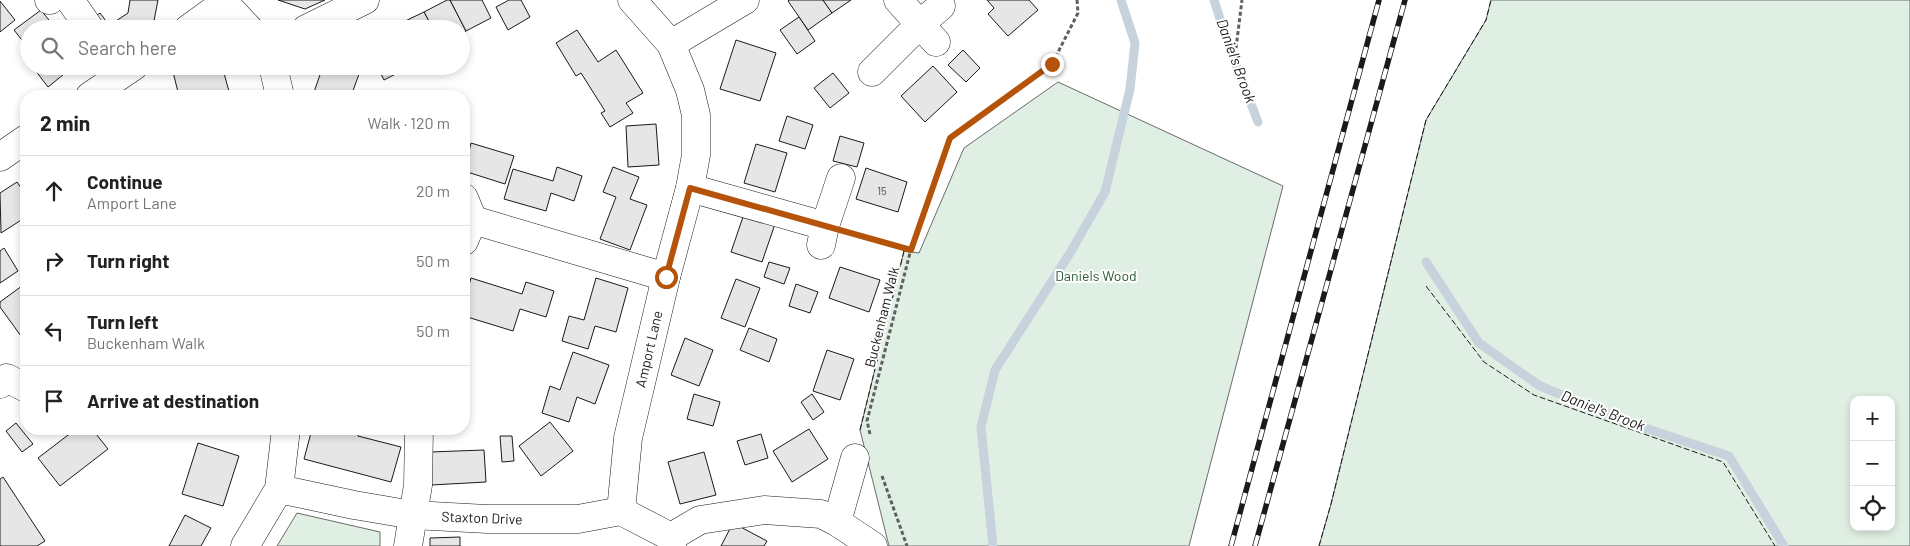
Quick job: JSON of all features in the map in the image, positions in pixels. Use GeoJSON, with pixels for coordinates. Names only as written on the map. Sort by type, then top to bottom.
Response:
{"type":"FeatureCollection","features":[{"type":"Feature","properties":{"kind":"street"},"geometry":{"type":"LineString","coordinates":[[70,0],[84,20]]}},
{"type":"Feature","properties":{"kind":"street"},"geometry":{"type":"LineString","coordinates":[[324,20],[365,0]]}},
{"type":"Feature","properties":{"kind":"street","name":"Amport Lane"},"geometry":{"type":"LineString","coordinates":[[621,510],[628,438],[666,277],[690,188],[696,155],[696,115],[690,90],[671,44],[632,0]]}},
{"type":"Feature","properties":{"kind":"street"},"geometry":{"type":"LineString","coordinates":[[671,44],[745,0]]}},
{"type":"Feature","properties":{"kind":"street"},"geometry":{"type":"LineString","coordinates":[[898,0],[928,33]]}},
{"type":"Feature","properties":{"kind":"street"},"geometry":{"type":"LineString","coordinates":[[199,20],[223,1],[241,20]]}},
{"type":"Feature","properties":{"kind":"street"},"geometry":{"type":"LineString","coordinates":[[872,72],[928,33],[941,6]]}},
{"type":"Feature","properties":{"kind":"street"},"geometry":{"type":"LineString","coordinates":[[98,90],[116,75]]}},
{"type":"Feature","properties":{"kind":"street"},"geometry":{"type":"LineString","coordinates":[[275,75],[279,90]]}},
{"type":"Feature","properties":{"kind":"street"},"geometry":{"type":"LineString","coordinates":[[0,157],[20,143]]}},
{"type":"Feature","properties":{"kind":"street"},"geometry":{"type":"LineString","coordinates":[[690,188],[823,236],[842,178]]}},
{"type":"Feature","properties":{"kind":"street"},"geometry":{"type":"LineString","coordinates":[[470,220],[666,277]]}},
{"type":"Feature","properties":{"kind":"street"},"geometry":{"type":"LineString","coordinates":[[0,384],[7,378],[20,385]]}},
{"type":"Feature","properties":{"kind":"street"},"geometry":{"type":"LineString","coordinates":[[245,546],[279,489],[285,435]]}},
{"type":"Feature","properties":{"kind":"street"},"geometry":{"type":"LineString","coordinates":[[408,546],[418,485],[419,435]]}},
{"type":"Feature","properties":{"kind":"street"},"geometry":{"type":"LineString","coordinates":[[837,522],[868,455]]}},
{"type":"Feature","properties":{"kind":"street","name":"Staxton Drive"},"geometry":{"type":"LineString","coordinates":[[279,489],[354,505],[414,515],[487,519],[578,519],[621,510]]}},
{"type":"Feature","properties":{"kind":"street"},"geometry":{"type":"LineString","coordinates":[[621,510],[671,542],[700,520],[764,510],[821,514],[837,522],[872,546]]}},
{"type":"Feature","properties":{"kind":"path","name":"Buckenham Walk"},"geometry":{"type":"LineString","coordinates":[[907,546],[868,455],[867,421],[911,250],[950,138],[1052,64],[1078,13],[1077,0]]}},
{"type":"Feature","properties":{"kind":"path"},"geometry":{"type":"LineString","coordinates":[[1236,48],[1242,0]]}},
{"type":"Feature","properties":{"kind":"path"},"geometry":{"type":"LineString","coordinates":[[823,236],[911,250]]}},
{"type":"Feature","properties":{"kind":"green space"},"geometry":{"type":"Polygon","coordinates":[[[1491,0],[1910,0],[1910,546],[1319,546],[1426,120],[1486,20],[1491,0]]]}},
{"type":"Feature","properties":{"kind":"green space","name":"Daniels Wood"},"geometry":{"type":"Polygon","coordinates":[[[1058,82],[1283,186],[1189,546],[889,546],[860,430],[904,251],[919,253],[964,148],[1058,82]]]}},
{"type":"Feature","properties":{"kind":"green space"},"geometry":{"type":"Polygon","coordinates":[[[297,513],[380,532],[380,546],[277,546],[297,513]]]}},
{"type":"Feature","properties":{"kind":"building"},"geometry":{"type":"Polygon","coordinates":[[[130,0],[158,0],[154,20],[118,20],[128,13],[130,0]]]}},
{"type":"Feature","properties":{"kind":"building"},"geometry":{"type":"Polygon","coordinates":[[[278,0],[325,0],[305,9],[278,0]]]}},
{"type":"Feature","properties":{"kind":"building"},"geometry":{"type":"Polygon","coordinates":[[[450,0],[460,20],[428,20],[424,12],[450,0]]]}},
{"type":"Feature","properties":{"kind":"building"},"geometry":{"type":"Polygon","coordinates":[[[450,0],[482,0],[491,18],[470,29],[470,20],[460,20],[450,0]]]}},
{"type":"Feature","properties":{"kind":"building"},"geometry":{"type":"Polygon","coordinates":[[[509,0],[521,0],[530,17],[508,30],[496,7],[509,0]]]}},
{"type":"Feature","properties":{"kind":"building"},"geometry":{"type":"Polygon","coordinates":[[[789,0],[823,0],[832,13],[808,30],[789,0]]]}},
{"type":"Feature","properties":{"kind":"building"},"geometry":{"type":"Polygon","coordinates":[[[823,0],[851,0],[832,13],[823,0]]]}},
{"type":"Feature","properties":{"kind":"building"},"geometry":{"type":"Polygon","coordinates":[[[987,0],[1029,0],[1038,10],[1008,36],[988,14],[994,8],[987,0]]]}},
{"type":"Feature","properties":{"kind":"building"},"geometry":{"type":"Polygon","coordinates":[[[0,1],[15,20],[0,32],[0,1]]]}},
{"type":"Feature","properties":{"kind":"building"},"geometry":{"type":"Polygon","coordinates":[[[41,10],[49,20],[28,20],[41,10]]]}},
{"type":"Feature","properties":{"kind":"building"},"geometry":{"type":"Polygon","coordinates":[[[424,12],[428,20],[407,20],[424,12]]]}},
{"type":"Feature","properties":{"kind":"building"},"geometry":{"type":"Polygon","coordinates":[[[100,13],[105,20],[94,20],[93,18],[100,13]]]}},
{"type":"Feature","properties":{"kind":"building"},"geometry":{"type":"Polygon","coordinates":[[[799,17],[815,41],[797,54],[780,30],[799,17]]]}},
{"type":"Feature","properties":{"kind":"building"},"geometry":{"type":"Polygon","coordinates":[[[20,26],[20,38],[14,30],[20,26]]]}},
{"type":"Feature","properties":{"kind":"building"},"geometry":{"type":"Polygon","coordinates":[[[577,30],[598,62],[616,50],[643,93],[626,103],[633,113],[610,127],[601,113],[605,111],[581,73],[576,76],[556,43],[577,30]]]}},
{"type":"Feature","properties":{"kind":"building"},"geometry":{"type":"Polygon","coordinates":[[[736,40],[776,53],[760,101],[720,89],[736,40]]]}},
{"type":"Feature","properties":{"kind":"building"},"geometry":{"type":"Polygon","coordinates":[[[963,50],[980,68],[966,82],[948,65],[963,50]]]}},
{"type":"Feature","properties":{"kind":"building"},"geometry":{"type":"Polygon","coordinates":[[[933,66],[957,92],[925,122],[901,96],[933,66]]]}},
{"type":"Feature","properties":{"kind":"building"},"geometry":{"type":"Polygon","coordinates":[[[833,73],[849,93],[830,108],[814,88],[833,73]]]}},
{"type":"Feature","properties":{"kind":"building"},"geometry":{"type":"Polygon","coordinates":[[[39,75],[63,75],[48,87],[39,75]]]}},
{"type":"Feature","properties":{"kind":"building"},"geometry":{"type":"Polygon","coordinates":[[[174,75],[224,75],[229,90],[178,90],[174,75]]]}},
{"type":"Feature","properties":{"kind":"building"},"geometry":{"type":"Polygon","coordinates":[[[320,75],[359,75],[353,90],[315,90],[320,75]]]}},
{"type":"Feature","properties":{"kind":"building"},"geometry":{"type":"Polygon","coordinates":[[[382,75],[394,75],[384,80],[382,75]]]}},
{"type":"Feature","properties":{"kind":"building"},"geometry":{"type":"Polygon","coordinates":[[[787,116],[813,125],[805,149],[779,141],[787,116]]]}},
{"type":"Feature","properties":{"kind":"building"},"geometry":{"type":"Polygon","coordinates":[[[656,124],[659,165],[628,167],[626,126],[656,124]]]}},
{"type":"Feature","properties":{"kind":"building"},"geometry":{"type":"Polygon","coordinates":[[[840,136],[864,143],[857,167],[833,161],[840,136]]]}},
{"type":"Feature","properties":{"kind":"building"},"geometry":{"type":"Polygon","coordinates":[[[471,143],[514,156],[505,184],[470,173],[471,143]]]}},
{"type":"Feature","properties":{"kind":"building"},"geometry":{"type":"Polygon","coordinates":[[[756,144],[787,153],[775,192],[744,183],[756,144]]]}},
{"type":"Feature","properties":{"kind":"building"},"geometry":{"type":"Polygon","coordinates":[[[557,167],[582,176],[574,201],[551,193],[546,211],[504,199],[513,169],[553,181],[557,167]]]}},
{"type":"Feature","properties":{"kind":"building"},"geometry":{"type":"Polygon","coordinates":[[[613,167],[639,177],[630,199],[647,205],[630,250],[600,239],[616,197],[603,192],[613,167]]]}},
{"type":"Feature","properties":{"kind":"building"},"geometry":{"type":"Polygon","coordinates":[[[866,168],[907,182],[898,212],[856,199],[866,168]]]}},
{"type":"Feature","properties":{"kind":"building"},"geometry":{"type":"Polygon","coordinates":[[[17,182],[20,186],[20,221],[1,233],[0,193],[17,182]]]}},
{"type":"Feature","properties":{"kind":"building"},"geometry":{"type":"Polygon","coordinates":[[[744,214],[775,224],[762,262],[731,252],[744,214]]]}},
{"type":"Feature","properties":{"kind":"building"},"geometry":{"type":"Polygon","coordinates":[[[4,248],[18,271],[0,283],[0,251],[4,248]]]}},
{"type":"Feature","properties":{"kind":"building"},"geometry":{"type":"Polygon","coordinates":[[[769,262],[790,268],[784,284],[764,277],[769,262]]]}},
{"type":"Feature","properties":{"kind":"building"},"geometry":{"type":"Polygon","coordinates":[[[840,267],[880,280],[869,312],[829,298],[840,267]]]}},
{"type":"Feature","properties":{"kind":"building"},"geometry":{"type":"Polygon","coordinates":[[[471,278],[522,294],[526,282],[554,291],[546,317],[520,309],[513,331],[470,318],[471,278]]]}},
{"type":"Feature","properties":{"kind":"building"},"geometry":{"type":"Polygon","coordinates":[[[596,278],[628,288],[616,332],[595,326],[588,349],[562,341],[569,316],[584,320],[596,278]]]}},
{"type":"Feature","properties":{"kind":"building"},"geometry":{"type":"Polygon","coordinates":[[[736,279],[760,288],[745,327],[721,318],[736,279]]]}},
{"type":"Feature","properties":{"kind":"building"},"geometry":{"type":"Polygon","coordinates":[[[796,284],[818,292],[810,313],[789,306],[796,284]]]}},
{"type":"Feature","properties":{"kind":"building"},"geometry":{"type":"Polygon","coordinates":[[[20,287],[20,335],[0,307],[0,302],[20,287]]]}},
{"type":"Feature","properties":{"kind":"building"},"geometry":{"type":"Polygon","coordinates":[[[749,328],[777,339],[769,362],[740,350],[749,328]]]}},
{"type":"Feature","properties":{"kind":"building"},"geometry":{"type":"Polygon","coordinates":[[[685,338],[713,350],[699,386],[671,375],[685,338]]]}},
{"type":"Feature","properties":{"kind":"building"},"geometry":{"type":"Polygon","coordinates":[[[827,350],[854,359],[840,400],[813,391],[827,350]]]}},
{"type":"Feature","properties":{"kind":"building"},"geometry":{"type":"Polygon","coordinates":[[[573,352],[609,365],[595,404],[577,397],[569,422],[542,413],[550,386],[560,390],[573,352]]]}},
{"type":"Feature","properties":{"kind":"building"},"geometry":{"type":"Polygon","coordinates":[[[694,394],[720,402],[713,426],[687,419],[694,394]]]}},
{"type":"Feature","properties":{"kind":"building"},"geometry":{"type":"Polygon","coordinates":[[[812,394],[824,412],[813,420],[801,402],[812,394]]]}},
{"type":"Feature","properties":{"kind":"building"},"geometry":{"type":"Polygon","coordinates":[[[550,422],[573,451],[541,476],[519,446],[550,422]]]}},
{"type":"Feature","properties":{"kind":"building"},"geometry":{"type":"Polygon","coordinates":[[[16,423],[20,428],[20,435],[26,435],[33,444],[22,452],[6,431],[16,423]]]}},
{"type":"Feature","properties":{"kind":"building"},"geometry":{"type":"Polygon","coordinates":[[[809,429],[828,459],[792,482],[773,451],[809,429]]]}},
{"type":"Feature","properties":{"kind":"building"},"geometry":{"type":"Polygon","coordinates":[[[761,434],[768,458],[745,465],[737,441],[761,434]]]}},
{"type":"Feature","properties":{"kind":"building"},"geometry":{"type":"Polygon","coordinates":[[[68,435],[97,435],[108,449],[60,486],[38,458],[68,435]]]}},
{"type":"Feature","properties":{"kind":"building"},"geometry":{"type":"Polygon","coordinates":[[[310,435],[358,435],[401,447],[391,482],[304,459],[310,435]]]}},
{"type":"Feature","properties":{"kind":"building"},"geometry":{"type":"Polygon","coordinates":[[[500,436],[512,436],[514,461],[502,462],[500,436]]]}},
{"type":"Feature","properties":{"kind":"building"},"geometry":{"type":"Polygon","coordinates":[[[198,443],[239,456],[223,506],[182,494],[198,443]]]}},
{"type":"Feature","properties":{"kind":"building"},"geometry":{"type":"Polygon","coordinates":[[[484,450],[486,482],[431,485],[430,452],[484,450]]]}},
{"type":"Feature","properties":{"kind":"building"},"geometry":{"type":"Polygon","coordinates":[[[704,452],[716,495],[680,504],[668,462],[704,452]]]}},
{"type":"Feature","properties":{"kind":"building"},"geometry":{"type":"Polygon","coordinates":[[[3,477],[45,541],[37,546],[0,546],[0,479],[3,477]]]}},
{"type":"Feature","properties":{"kind":"building"},"geometry":{"type":"Polygon","coordinates":[[[185,515],[211,528],[201,546],[169,546],[185,515]]]}},
{"type":"Feature","properties":{"kind":"building"},"geometry":{"type":"Polygon","coordinates":[[[733,523],[767,541],[764,546],[721,546],[733,523]]]}},
{"type":"Feature","properties":{"kind":"building"},"geometry":{"type":"Polygon","coordinates":[[[460,537],[460,546],[430,546],[430,538],[460,537]]]}},
{"type":"Feature","properties":{"kind":"waterway"},"geometry":{"type":"LineString","coordinates":[[993,546],[981,427],[995,370],[1070,253],[1105,192],[1130,89],[1135,43],[1121,0]]}},
{"type":"Feature","properties":{"kind":"waterway","name":"Daniel's Brook"},"geometry":{"type":"LineString","coordinates":[[1214,0],[1228,44],[1258,122]]}},
{"type":"Feature","properties":{"kind":"waterway","name":"Daniel's Brook"},"geometry":{"type":"LineString","coordinates":[[1426,262],[1479,343],[1540,386],[1633,424],[1729,456],[1784,546]]}},
{"type":"Feature","properties":{"kind":"railway"},"geometry":{"type":"LineString","coordinates":[[1231,546],[1379,0]]}},
{"type":"Feature","properties":{"kind":"railway"},"geometry":{"type":"LineString","coordinates":[[1255,546],[1405,0]]}},
{"type":"Feature","properties":{"kind":"fence"},"geometry":{"type":"LineString","coordinates":[[1319,546],[1426,120],[1486,20],[1491,0]]}},
{"type":"Feature","properties":{"kind":"fence"},"geometry":{"type":"LineString","coordinates":[[860,430],[904,251]]}},
{"type":"Feature","properties":{"kind":"fence"},"geometry":{"type":"LineString","coordinates":[[1426,286],[1484,362],[1534,395],[1723,462],[1775,546]]}},
{"type":"Feature","properties":{"kind":"route"},"geometry":{"type":"LineString","coordinates":[[666,277],[690,188],[911,250],[950,138],[1052,64]]}}]}
